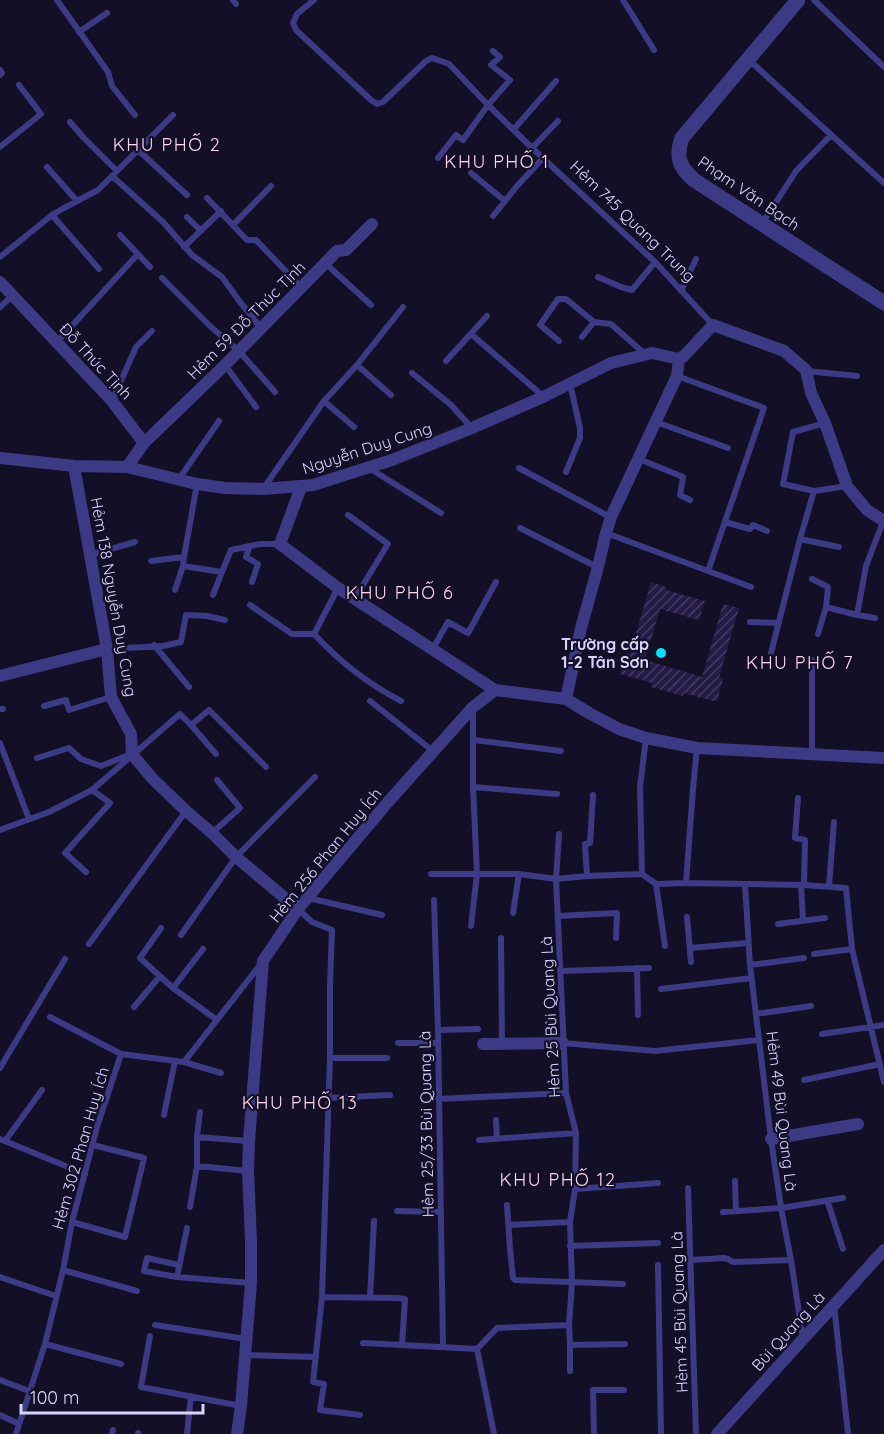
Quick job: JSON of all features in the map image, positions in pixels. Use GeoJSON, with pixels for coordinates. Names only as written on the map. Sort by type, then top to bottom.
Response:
{"type":"FeatureCollection","features":[{"type":"Feature","properties":{"kind":"street","name":"Phạm Văn Bạch"},"geometry":{"type":"LineString","coordinates":[[798,0],[682,138],[679,153],[681,166],[694,180],[884,303]]}},
{"type":"Feature","properties":{"kind":"street","name":"Hẻm 59 Đỗ Thúc Tịnh"},"geometry":{"type":"LineString","coordinates":[[144,443],[225,365],[337,251],[346,250],[372,224]]}},
{"type":"Feature","properties":{"kind":"street","name":"Đỗ Thúc Tịnh"},"geometry":{"type":"LineString","coordinates":[[0,282],[112,400],[144,443]]}},
{"type":"Feature","properties":{"kind":"street"},"geometry":{"type":"LineString","coordinates":[[566,699],[581,628],[611,517],[676,376],[678,359],[684,356],[713,325]]}},
{"type":"Feature","properties":{"kind":"street","name":"Hẻm 745 Quang Trung"},"geometry":{"type":"LineString","coordinates":[[713,325],[784,351],[806,370]]}},
{"type":"Feature","properties":{"kind":"street","name":"Nguyễn Duy Cung"},"geometry":{"type":"LineString","coordinates":[[0,458],[74,466],[127,467],[197,484],[225,488],[301,487],[322,483],[392,460],[472,428],[543,397],[611,363],[652,353],[678,359]]}},
{"type":"Feature","properties":{"kind":"street"},"geometry":{"type":"LineString","coordinates":[[806,370],[811,393],[825,423],[847,486],[867,510],[884,520]]}},
{"type":"Feature","properties":{"kind":"street"},"geometry":{"type":"LineString","coordinates":[[127,467],[144,443]]}},
{"type":"Feature","properties":{"kind":"street","name":"Hẻm 138 Nguyễn Duy Cung"},"geometry":{"type":"LineString","coordinates":[[74,466],[106,649],[111,697],[131,734],[132,754],[152,778],[186,811],[298,909]]}},
{"type":"Feature","properties":{"kind":"street"},"geometry":{"type":"LineString","coordinates":[[301,487],[280,544],[338,588],[495,690],[566,699],[619,729],[646,738],[697,748],[884,758]]}},
{"type":"Feature","properties":{"kind":"street"},"geometry":{"type":"LineString","coordinates":[[0,676],[106,649]]}},
{"type":"Feature","properties":{"kind":"street","name":"Hẻm 256 Phan Huy Ích"},"geometry":{"type":"LineString","coordinates":[[237,1434],[251,1283],[249,1141],[263,961],[298,909],[473,707],[495,690]]}},
{"type":"Feature","properties":{"kind":"street"},"geometry":{"type":"LineString","coordinates":[[483,1044],[563,1042]]}},
{"type":"Feature","properties":{"kind":"street"},"geometry":{"type":"LineString","coordinates":[[771,1139],[858,1125]]}},
{"type":"Feature","properties":{"kind":"street","name":"Bùi Quang Là"},"geometry":{"type":"LineString","coordinates":[[723,1431],[803,1339],[882,1255]]}},
{"type":"Feature","properties":{"kind":"lane"},"geometry":{"type":"LineString","coordinates":[[57,0],[108,72],[112,86],[135,115]]}},
{"type":"Feature","properties":{"kind":"lane","name":"Hẻm 745 Quang Trung"},"geometry":{"type":"LineString","coordinates":[[314,0],[297,14],[293,23],[296,30],[371,100],[377,104],[383,102],[432,58],[449,64],[532,148],[655,261],[713,325]]}},
{"type":"Feature","properties":{"kind":"lane"},"geometry":{"type":"LineString","coordinates":[[623,0],[654,50]]}},
{"type":"Feature","properties":{"kind":"lane"},"geometry":{"type":"LineString","coordinates":[[814,0],[884,67]]}},
{"type":"Feature","properties":{"kind":"lane"},"geometry":{"type":"LineString","coordinates":[[79,32],[107,13]]}},
{"type":"Feature","properties":{"kind":"lane"},"geometry":{"type":"LineString","coordinates":[[438,158],[456,135],[463,140],[488,105],[510,80],[491,65],[500,57],[493,51]]}},
{"type":"Feature","properties":{"kind":"lane"},"geometry":{"type":"LineString","coordinates":[[748,59],[884,183]]}},
{"type":"Feature","properties":{"kind":"lane"},"geometry":{"type":"LineString","coordinates":[[514,129],[556,81]]}},
{"type":"Feature","properties":{"kind":"lane"},"geometry":{"type":"LineString","coordinates":[[0,147],[41,114],[19,85]]}},
{"type":"Feature","properties":{"kind":"lane"},"geometry":{"type":"LineString","coordinates":[[0,256],[52,215],[98,190],[173,115]]}},
{"type":"Feature","properties":{"kind":"lane"},"geometry":{"type":"LineString","coordinates":[[532,148],[558,121]]}},
{"type":"Feature","properties":{"kind":"lane"},"geometry":{"type":"LineString","coordinates":[[70,122],[184,247],[222,277],[261,328]]}},
{"type":"Feature","properties":{"kind":"lane"},"geometry":{"type":"LineString","coordinates":[[762,224],[796,171],[831,135]]}},
{"type":"Feature","properties":{"kind":"lane"},"geometry":{"type":"LineString","coordinates":[[138,150],[186,195]]}},
{"type":"Feature","properties":{"kind":"lane"},"geometry":{"type":"LineString","coordinates":[[493,216],[543,158]]}},
{"type":"Feature","properties":{"kind":"lane"},"geometry":{"type":"LineString","coordinates":[[47,167],[77,201]]}},
{"type":"Feature","properties":{"kind":"lane"},"geometry":{"type":"LineString","coordinates":[[471,173],[505,201]]}},
{"type":"Feature","properties":{"kind":"lane"},"geometry":{"type":"LineString","coordinates":[[233,225],[271,186]]}},
{"type":"Feature","properties":{"kind":"lane"},"geometry":{"type":"LineString","coordinates":[[207,198],[247,240],[256,240],[301,287]]}},
{"type":"Feature","properties":{"kind":"lane"},"geometry":{"type":"LineString","coordinates":[[184,247],[221,211]]}},
{"type":"Feature","properties":{"kind":"lane"},"geometry":{"type":"LineString","coordinates":[[52,215],[99,269]]}},
{"type":"Feature","properties":{"kind":"lane"},"geometry":{"type":"LineString","coordinates":[[187,217],[201,231]]}},
{"type":"Feature","properties":{"kind":"lane"},"geometry":{"type":"LineString","coordinates":[[120,235],[150,267]]}},
{"type":"Feature","properties":{"kind":"lane"},"geometry":{"type":"LineString","coordinates":[[57,342],[138,254]]}},
{"type":"Feature","properties":{"kind":"lane"},"geometry":{"type":"LineString","coordinates":[[681,291],[696,260]]}},
{"type":"Feature","properties":{"kind":"lane"},"geometry":{"type":"LineString","coordinates":[[598,277],[621,288],[632,290],[655,261]]}},
{"type":"Feature","properties":{"kind":"lane"},"geometry":{"type":"LineString","coordinates":[[326,263],[371,305]]}},
{"type":"Feature","properties":{"kind":"lane"},"geometry":{"type":"LineString","coordinates":[[162,278],[211,327],[238,350],[275,392]]}},
{"type":"Feature","properties":{"kind":"lane"},"geometry":{"type":"LineString","coordinates":[[0,307],[12,296]]}},
{"type":"Feature","properties":{"kind":"lane"},"geometry":{"type":"LineString","coordinates":[[560,341],[540,325],[558,299],[566,299],[594,322],[611,324],[646,355]]}},
{"type":"Feature","properties":{"kind":"lane"},"geometry":{"type":"LineString","coordinates":[[263,489],[324,401],[357,365],[403,307]]}},
{"type":"Feature","properties":{"kind":"lane"},"geometry":{"type":"LineString","coordinates":[[446,361],[487,316]]}},
{"type":"Feature","properties":{"kind":"lane"},"geometry":{"type":"LineString","coordinates":[[582,336],[594,322]]}},
{"type":"Feature","properties":{"kind":"lane"},"geometry":{"type":"LineString","coordinates":[[112,400],[136,347],[152,331]]}},
{"type":"Feature","properties":{"kind":"lane"},"geometry":{"type":"LineString","coordinates":[[471,334],[543,397]]}},
{"type":"Feature","properties":{"kind":"lane"},"geometry":{"type":"LineString","coordinates":[[225,365],[256,407]]}},
{"type":"Feature","properties":{"kind":"lane"},"geometry":{"type":"LineString","coordinates":[[357,365],[391,395]]}},
{"type":"Feature","properties":{"kind":"lane"},"geometry":{"type":"LineString","coordinates":[[806,370],[857,376]]}},
{"type":"Feature","properties":{"kind":"lane"},"geometry":{"type":"LineString","coordinates":[[412,373],[451,405],[472,428]]}},
{"type":"Feature","properties":{"kind":"lane"},"geometry":{"type":"LineString","coordinates":[[676,376],[764,408],[708,571]]}},
{"type":"Feature","properties":{"kind":"lane"},"geometry":{"type":"LineString","coordinates":[[566,472],[580,438],[580,428],[570,384]]}},
{"type":"Feature","properties":{"kind":"lane"},"geometry":{"type":"LineString","coordinates":[[324,401],[354,427]]}},
{"type":"Feature","properties":{"kind":"lane"},"geometry":{"type":"LineString","coordinates":[[179,479],[219,421]]}},
{"type":"Feature","properties":{"kind":"lane"},"geometry":{"type":"LineString","coordinates":[[656,422],[728,448]]}},
{"type":"Feature","properties":{"kind":"lane"},"geometry":{"type":"LineString","coordinates":[[825,423],[793,432],[783,484],[814,491],[847,486]]}},
{"type":"Feature","properties":{"kind":"lane"},"geometry":{"type":"LineString","coordinates":[[639,459],[683,477],[680,495],[690,500]]}},
{"type":"Feature","properties":{"kind":"lane"},"geometry":{"type":"LineString","coordinates":[[368,468],[441,513]]}},
{"type":"Feature","properties":{"kind":"lane"},"geometry":{"type":"LineString","coordinates":[[519,468],[611,517]]}},
{"type":"Feature","properties":{"kind":"lane"},"geometry":{"type":"LineString","coordinates":[[175,590],[183,566],[197,484]]}},
{"type":"Feature","properties":{"kind":"lane"},"geometry":{"type":"LineString","coordinates":[[771,653],[814,491]]}},
{"type":"Feature","properties":{"kind":"lane"},"geometry":{"type":"LineString","coordinates":[[348,515],[388,544],[354,598]]}},
{"type":"Feature","properties":{"kind":"lane"},"geometry":{"type":"LineString","coordinates":[[857,615],[866,566],[884,520]]}},
{"type":"Feature","properties":{"kind":"lane"},"geometry":{"type":"LineString","coordinates":[[725,522],[750,529],[753,525],[767,531]]}},
{"type":"Feature","properties":{"kind":"lane"},"geometry":{"type":"LineString","coordinates":[[520,528],[598,567]]}},
{"type":"Feature","properties":{"kind":"lane"},"geometry":{"type":"LineString","coordinates":[[606,533],[751,587]]}},
{"type":"Feature","properties":{"kind":"lane"},"geometry":{"type":"LineString","coordinates":[[800,539],[839,547]]}},
{"type":"Feature","properties":{"kind":"lane"},"geometry":{"type":"LineString","coordinates":[[90,555],[135,542]]}},
{"type":"Feature","properties":{"kind":"lane"},"geometry":{"type":"LineString","coordinates":[[213,594],[231,550],[260,544],[280,544]]}},
{"type":"Feature","properties":{"kind":"lane"},"geometry":{"type":"LineString","coordinates":[[249,548],[246,557],[258,564],[252,582]]}},
{"type":"Feature","properties":{"kind":"lane"},"geometry":{"type":"LineString","coordinates":[[151,561],[183,556]]}},
{"type":"Feature","properties":{"kind":"lane"},"geometry":{"type":"LineString","coordinates":[[183,566],[222,572]]}},
{"type":"Feature","properties":{"kind":"lane"},"geometry":{"type":"LineString","coordinates":[[812,579],[828,586],[826,607],[818,634]]}},
{"type":"Feature","properties":{"kind":"lane"},"geometry":{"type":"LineString","coordinates":[[432,650],[448,622],[468,633],[496,582]]}},
{"type":"Feature","properties":{"kind":"lane"},"geometry":{"type":"LineString","coordinates":[[314,634],[338,588]]}},
{"type":"Feature","properties":{"kind":"lane"},"geometry":{"type":"LineString","coordinates":[[250,605],[292,634],[314,634],[332,654],[372,685],[401,701]]}},
{"type":"Feature","properties":{"kind":"lane"},"geometry":{"type":"LineString","coordinates":[[826,607],[875,618]]}},
{"type":"Feature","properties":{"kind":"lane"},"geometry":{"type":"LineString","coordinates":[[106,649],[163,646],[181,642],[186,615],[225,620]]}},
{"type":"Feature","properties":{"kind":"lane"},"geometry":{"type":"LineString","coordinates":[[750,622],[779,623]]}},
{"type":"Feature","properties":{"kind":"lane"},"geometry":{"type":"LineString","coordinates":[[154,645],[189,687]]}},
{"type":"Feature","properties":{"kind":"lane"},"geometry":{"type":"LineString","coordinates":[[812,660],[812,754]]}},
{"type":"Feature","properties":{"kind":"lane"},"geometry":{"type":"LineString","coordinates":[[44,706],[66,699],[69,710],[111,697]]}},
{"type":"Feature","properties":{"kind":"lane"},"geometry":{"type":"LineString","coordinates":[[370,701],[434,751]]}},
{"type":"Feature","properties":{"kind":"lane"},"geometry":{"type":"LineString","coordinates":[[471,926],[477,874],[473,787],[473,707]]}},
{"type":"Feature","properties":{"kind":"lane"},"geometry":{"type":"LineString","coordinates":[[191,726],[209,710],[266,767]]}},
{"type":"Feature","properties":{"kind":"lane"},"geometry":{"type":"LineString","coordinates":[[0,830],[49,812],[92,790],[180,714],[216,754]]}},
{"type":"Feature","properties":{"kind":"lane"},"geometry":{"type":"LineString","coordinates":[[642,874],[640,787],[646,738]]}},
{"type":"Feature","properties":{"kind":"lane"},"geometry":{"type":"LineString","coordinates":[[474,740],[561,751]]}},
{"type":"Feature","properties":{"kind":"lane"},"geometry":{"type":"LineString","coordinates":[[0,743],[29,819]]}},
{"type":"Feature","properties":{"kind":"lane"},"geometry":{"type":"LineString","coordinates":[[37,758],[69,748],[81,759],[101,766],[132,754]]}},
{"type":"Feature","properties":{"kind":"lane"},"geometry":{"type":"LineString","coordinates":[[686,883],[697,748]]}},
{"type":"Feature","properties":{"kind":"lane"},"geometry":{"type":"LineString","coordinates":[[181,935],[236,857],[315,777]]}},
{"type":"Feature","properties":{"kind":"lane"},"geometry":{"type":"LineString","coordinates":[[212,833],[240,808],[217,780]]}},
{"type":"Feature","properties":{"kind":"lane"},"geometry":{"type":"LineString","coordinates":[[473,787],[557,794]]}},
{"type":"Feature","properties":{"kind":"lane"},"geometry":{"type":"LineString","coordinates":[[87,872],[65,853],[110,803],[92,790]]}},
{"type":"Feature","properties":{"kind":"lane"},"geometry":{"type":"LineString","coordinates":[[586,876],[585,844],[591,843],[593,795]]}},
{"type":"Feature","properties":{"kind":"lane"},"geometry":{"type":"LineString","coordinates":[[798,798],[795,838],[805,840],[802,885],[803,921]]}},
{"type":"Feature","properties":{"kind":"lane"},"geometry":{"type":"LineString","coordinates":[[89,944],[186,811]]}},
{"type":"Feature","properties":{"kind":"lane"},"geometry":{"type":"LineString","coordinates":[[829,886],[834,822]]}},
{"type":"Feature","properties":{"kind":"lane","name":"Hẻm 25 Bùi Quang Là"},"geometry":{"type":"LineString","coordinates":[[559,834],[556,879],[563,1042],[566,1093],[576,1133],[575,1189],[570,1222],[572,1283],[569,1325],[570,1371]]}},
{"type":"Feature","properties":{"kind":"lane"},"geometry":{"type":"LineString","coordinates":[[431,874],[519,874],[556,879],[642,874],[656,884],[802,885],[846,888],[852,949],[884,1082]]}},
{"type":"Feature","properties":{"kind":"lane"},"geometry":{"type":"LineString","coordinates":[[513,913],[519,874]]}},
{"type":"Feature","properties":{"kind":"lane"},"geometry":{"type":"LineString","coordinates":[[656,884],[665,946]]}},
{"type":"Feature","properties":{"kind":"lane","name":"Hẻm 49 Bùi Quang Là"},"geometry":{"type":"LineString","coordinates":[[745,884],[750,965],[771,1139],[803,1339]]}},
{"type":"Feature","properties":{"kind":"lane"},"geometry":{"type":"LineString","coordinates":[[308,898],[382,915]]}},
{"type":"Feature","properties":{"kind":"lane","name":"Hẻm 25/33 Bùi Quang Là"},"geometry":{"type":"LineString","coordinates":[[434,900],[443,1347]]}},
{"type":"Feature","properties":{"kind":"lane"},"geometry":{"type":"LineString","coordinates":[[298,909],[312,922],[332,930],[322,1298],[313,1382],[324,1384],[320,1410],[360,1414]]}},
{"type":"Feature","properties":{"kind":"lane"},"geometry":{"type":"LineString","coordinates":[[558,916],[617,913],[616,938]]}},
{"type":"Feature","properties":{"kind":"lane"},"geometry":{"type":"LineString","coordinates":[[687,917],[692,962]]}},
{"type":"Feature","properties":{"kind":"lane"},"geometry":{"type":"LineString","coordinates":[[778,924],[825,918]]}},
{"type":"Feature","properties":{"kind":"lane"},"geometry":{"type":"LineString","coordinates":[[161,928],[140,958],[173,988],[217,1020]]}},
{"type":"Feature","properties":{"kind":"lane"},"geometry":{"type":"LineString","coordinates":[[501,938],[502,1044]]}},
{"type":"Feature","properties":{"kind":"lane"},"geometry":{"type":"LineString","coordinates":[[690,948],[748,943]]}},
{"type":"Feature","properties":{"kind":"lane"},"geometry":{"type":"LineString","coordinates":[[173,988],[203,949]]}},
{"type":"Feature","properties":{"kind":"lane"},"geometry":{"type":"LineString","coordinates":[[814,954],[852,949]]}},
{"type":"Feature","properties":{"kind":"lane"},"geometry":{"type":"LineString","coordinates":[[750,965],[804,958]]}},
{"type":"Feature","properties":{"kind":"lane"},"geometry":{"type":"LineString","coordinates":[[0,1068],[65,959]]}},
{"type":"Feature","properties":{"kind":"lane"},"geometry":{"type":"LineString","coordinates":[[184,1062],[263,961]]}},
{"type":"Feature","properties":{"kind":"lane"},"geometry":{"type":"LineString","coordinates":[[637,968],[638,1015]]}},
{"type":"Feature","properties":{"kind":"lane"},"geometry":{"type":"LineString","coordinates":[[561,972],[649,968]]}},
{"type":"Feature","properties":{"kind":"lane"},"geometry":{"type":"LineString","coordinates":[[134,1007],[160,976]]}},
{"type":"Feature","properties":{"kind":"lane"},"geometry":{"type":"LineString","coordinates":[[660,989],[752,978]]}},
{"type":"Feature","properties":{"kind":"lane"},"geometry":{"type":"LineString","coordinates":[[756,1014],[811,1006]]}},
{"type":"Feature","properties":{"kind":"lane"},"geometry":{"type":"LineString","coordinates":[[50,1017],[121,1054]]}},
{"type":"Feature","properties":{"kind":"lane"},"geometry":{"type":"LineString","coordinates":[[822,1034],[884,1025]]}},
{"type":"Feature","properties":{"kind":"lane"},"geometry":{"type":"LineString","coordinates":[[438,1030],[478,1029]]}},
{"type":"Feature","properties":{"kind":"lane"},"geometry":{"type":"LineString","coordinates":[[563,1042],[655,1051],[759,1040]]}},
{"type":"Feature","properties":{"kind":"lane"},"geometry":{"type":"LineString","coordinates":[[398,1043],[438,1043]]}},
{"type":"Feature","properties":{"kind":"lane","name":"Hẻm 302 Phan Huy Ích"},"geometry":{"type":"LineString","coordinates":[[16,1434],[45,1344],[72,1222],[121,1054],[184,1062],[221,1073]]}},
{"type":"Feature","properties":{"kind":"lane"},"geometry":{"type":"LineString","coordinates":[[330,1058],[387,1058]]}},
{"type":"Feature","properties":{"kind":"lane"},"geometry":{"type":"LineString","coordinates":[[164,1115],[175,1061]]}},
{"type":"Feature","properties":{"kind":"lane"},"geometry":{"type":"LineString","coordinates":[[804,1080],[880,1064]]}},
{"type":"Feature","properties":{"kind":"lane"},"geometry":{"type":"LineString","coordinates":[[42,1090],[3,1140],[85,1174]]}},
{"type":"Feature","properties":{"kind":"lane"},"geometry":{"type":"LineString","coordinates":[[438,1099],[566,1093]]}},
{"type":"Feature","properties":{"kind":"lane"},"geometry":{"type":"LineString","coordinates":[[329,1098],[390,1095]]}},
{"type":"Feature","properties":{"kind":"lane"},"geometry":{"type":"LineString","coordinates":[[190,1208],[197,1166],[200,1112]]}},
{"type":"Feature","properties":{"kind":"lane"},"geometry":{"type":"LineString","coordinates":[[496,1120],[497,1139]]}},
{"type":"Feature","properties":{"kind":"lane"},"geometry":{"type":"LineString","coordinates":[[480,1140],[576,1133]]}},
{"type":"Feature","properties":{"kind":"lane"},"geometry":{"type":"LineString","coordinates":[[197,1137],[249,1141]]}},
{"type":"Feature","properties":{"kind":"lane"},"geometry":{"type":"LineString","coordinates":[[72,1222],[125,1237],[144,1158],[93,1144]]}},
{"type":"Feature","properties":{"kind":"lane"},"geometry":{"type":"LineString","coordinates":[[197,1166],[248,1171]]}},
{"type":"Feature","properties":{"kind":"lane"},"geometry":{"type":"LineString","coordinates":[[735,1181],[736,1211]]}},
{"type":"Feature","properties":{"kind":"lane"},"geometry":{"type":"LineString","coordinates":[[575,1189],[658,1183]]}},
{"type":"Feature","properties":{"kind":"lane","name":"Hẻm 45 Bùi Quang Là"},"geometry":{"type":"LineString","coordinates":[[688,1188],[696,1434]]}},
{"type":"Feature","properties":{"kind":"lane"},"geometry":{"type":"LineString","coordinates":[[723,1212],[781,1208],[843,1198]]}},
{"type":"Feature","properties":{"kind":"lane"},"geometry":{"type":"LineString","coordinates":[[827,1200],[843,1249]]}},
{"type":"Feature","properties":{"kind":"lane"},"geometry":{"type":"LineString","coordinates":[[507,1205],[515,1280],[623,1284]]}},
{"type":"Feature","properties":{"kind":"lane"},"geometry":{"type":"LineString","coordinates":[[398,1211],[441,1212]]}},
{"type":"Feature","properties":{"kind":"lane"},"geometry":{"type":"LineString","coordinates":[[370,1298],[374,1221]]}},
{"type":"Feature","properties":{"kind":"lane"},"geometry":{"type":"LineString","coordinates":[[509,1225],[570,1222]]}},
{"type":"Feature","properties":{"kind":"lane"},"geometry":{"type":"LineString","coordinates":[[177,1277],[187,1228]]}},
{"type":"Feature","properties":{"kind":"lane"},"geometry":{"type":"LineString","coordinates":[[570,1246],[658,1243]]}},
{"type":"Feature","properties":{"kind":"lane"},"geometry":{"type":"LineString","coordinates":[[179,1265],[147,1258],[144,1271],[177,1277],[251,1283]]}},
{"type":"Feature","properties":{"kind":"lane"},"geometry":{"type":"LineString","coordinates":[[691,1260],[724,1258],[733,1262],[791,1260]]}},
{"type":"Feature","properties":{"kind":"lane"},"geometry":{"type":"LineString","coordinates":[[658,1265],[661,1434]]}},
{"type":"Feature","properties":{"kind":"lane"},"geometry":{"type":"LineString","coordinates":[[63,1270],[137,1291]]}},
{"type":"Feature","properties":{"kind":"lane"},"geometry":{"type":"LineString","coordinates":[[0,1277],[56,1296]]}},
{"type":"Feature","properties":{"kind":"lane"},"geometry":{"type":"LineString","coordinates":[[322,1298],[405,1299],[402,1345]]}},
{"type":"Feature","properties":{"kind":"lane"},"geometry":{"type":"LineString","coordinates":[[834,1305],[848,1434]]}},
{"type":"Feature","properties":{"kind":"lane"},"geometry":{"type":"LineString","coordinates":[[155,1325],[247,1339]]}},
{"type":"Feature","properties":{"kind":"lane"},"geometry":{"type":"LineString","coordinates":[[363,1343],[477,1349],[497,1328],[569,1325]]}},
{"type":"Feature","properties":{"kind":"lane"},"geometry":{"type":"LineString","coordinates":[[150,1336],[141,1387],[241,1406]]}},
{"type":"Feature","properties":{"kind":"lane"},"geometry":{"type":"LineString","coordinates":[[45,1344],[121,1364]]}},
{"type":"Feature","properties":{"kind":"lane"},"geometry":{"type":"LineString","coordinates":[[570,1345],[625,1344]]}},
{"type":"Feature","properties":{"kind":"lane"},"geometry":{"type":"LineString","coordinates":[[477,1349],[494,1434]]}},
{"type":"Feature","properties":{"kind":"lane"},"geometry":{"type":"LineString","coordinates":[[245,1355],[316,1357]]}},
{"type":"Feature","properties":{"kind":"lane"},"geometry":{"type":"LineString","coordinates":[[0,1380],[29,1391]]}},
{"type":"Feature","properties":{"kind":"lane"},"geometry":{"type":"LineString","coordinates":[[594,1434],[593,1390],[624,1390]]}},
{"type":"Feature","properties":{"kind":"lane"},"geometry":{"type":"LineString","coordinates":[[187,1434],[191,1396]]}},
{"type":"Feature","properties":{"kind":"lane"},"geometry":{"type":"LineString","coordinates":[[0,1415],[19,1424]]}},
{"type":"Feature","properties":{"kind":"building"},"geometry":{"type":"Polygon","coordinates":[[[651,582],[666,587],[666,590],[705,601],[699,620],[660,609],[645,660],[702,677],[723,604],[739,608],[719,678],[723,679],[717,702],[651,687],[652,683],[620,674],[626,653],[630,654],[651,582]]]}},
{"type":"Feature","properties":{"kind":"place","name":"Trường cấp 1-2 Tân Sơn"},"geometry":{"type":"Point","coordinates":[661,653]}},
{"type":"Feature","properties":{"kind":"district","name":"KHU PHỐ 2"},"geometry":{"type":"Point","coordinates":[167,144]}},
{"type":"Feature","properties":{"kind":"district","name":"KHU PHỐ 1"},"geometry":{"type":"Point","coordinates":[497,161]}},
{"type":"Feature","properties":{"kind":"district","name":"KHU PHỐ 6"},"geometry":{"type":"Point","coordinates":[400,592]}},
{"type":"Feature","properties":{"kind":"district","name":"KHU PHỐ 7"},"geometry":{"type":"Point","coordinates":[800,662]}},
{"type":"Feature","properties":{"kind":"district","name":"KHU PHỐ 13"},"geometry":{"type":"Point","coordinates":[300,1102]}},
{"type":"Feature","properties":{"kind":"district","name":"KHU PHỐ 12"},"geometry":{"type":"Point","coordinates":[558,1179]}}]}
